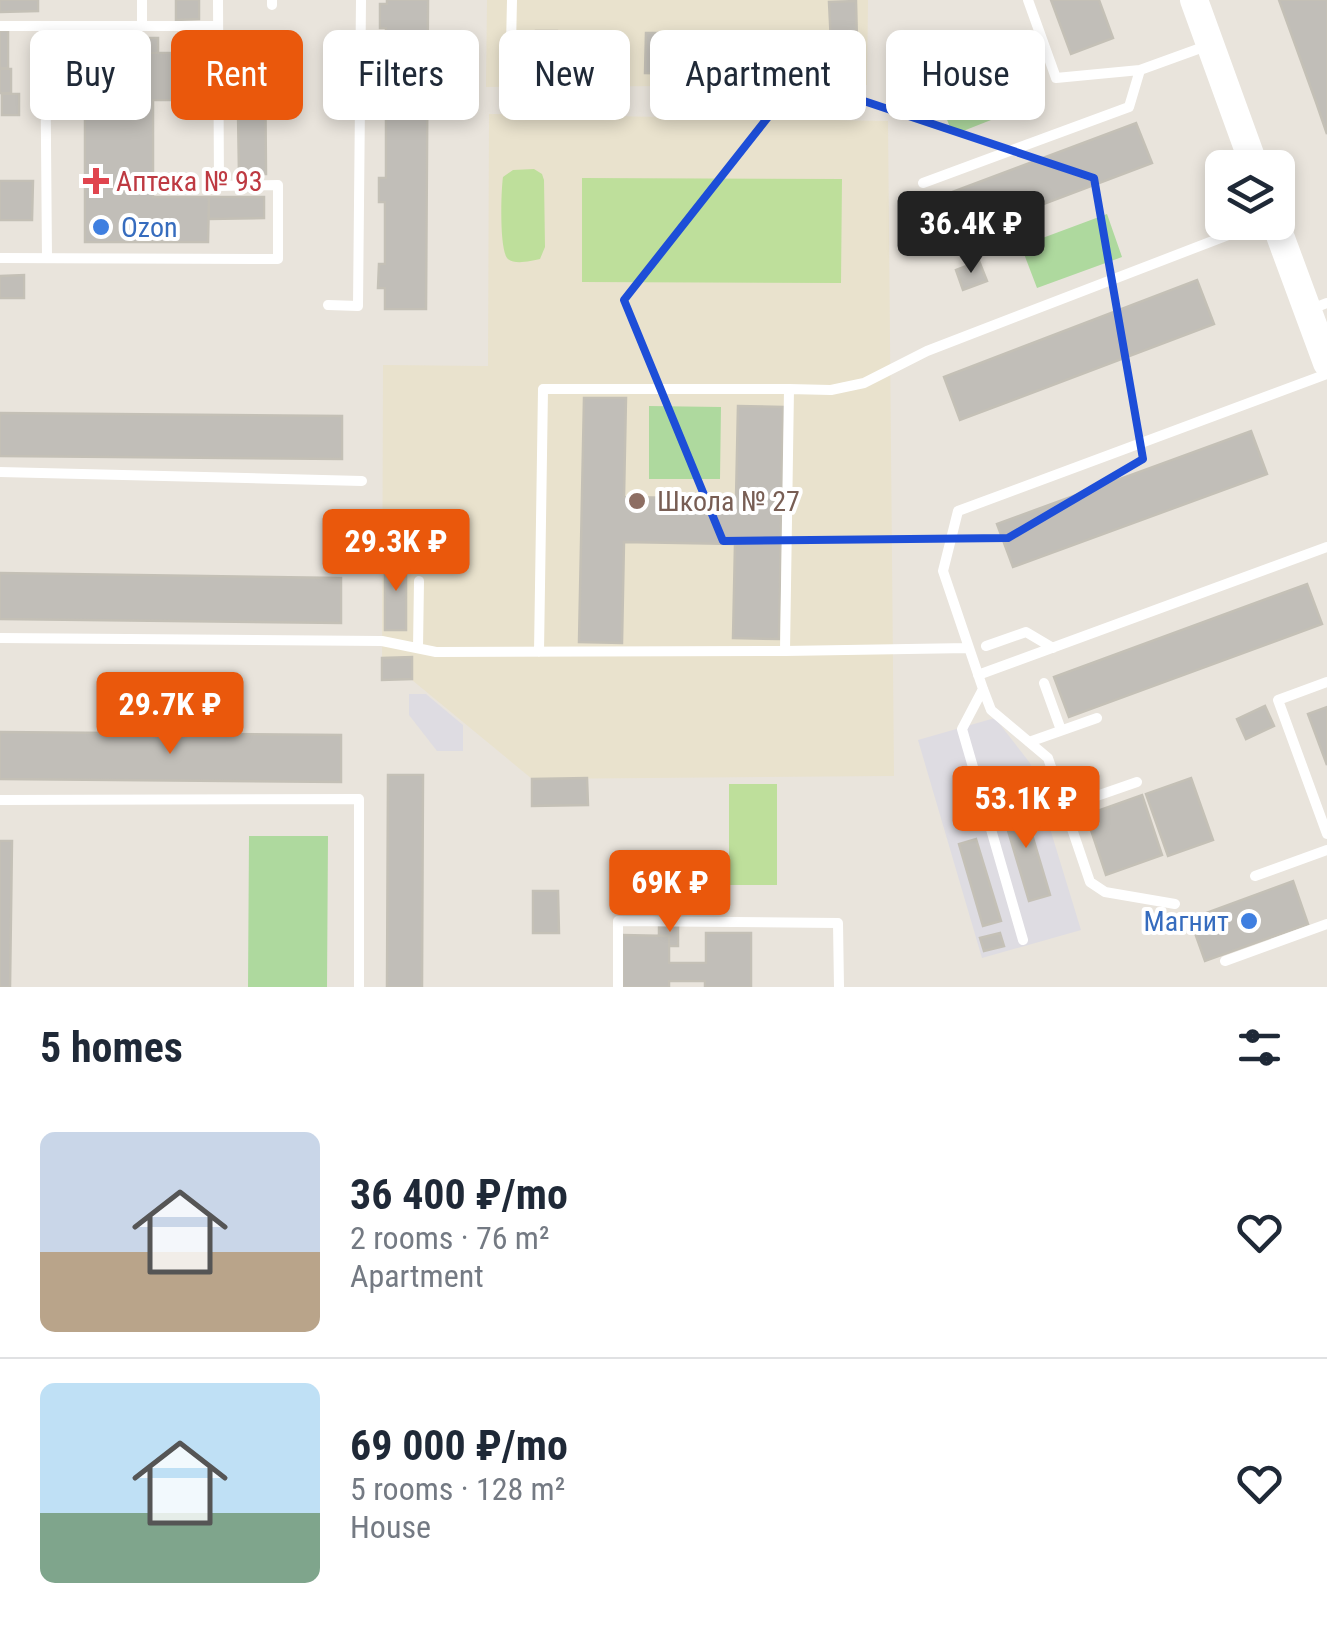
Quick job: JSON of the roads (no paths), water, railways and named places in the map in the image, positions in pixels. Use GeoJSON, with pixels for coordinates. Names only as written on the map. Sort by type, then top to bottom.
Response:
{"type":"FeatureCollection","features":[{"type":"Feature","properties":{"kind":"street"},"geometry":{"type":"LineString","coordinates":[[1194,0],[1248,150]]}},
{"type":"Feature","properties":{"kind":"street"},"geometry":{"type":"LineString","coordinates":[[1284,240],[1318,307],[1327,362]]}},
{"type":"Feature","properties":{"kind":"lane"},"geometry":{"type":"LineString","coordinates":[[142,0],[142,26]]}},
{"type":"Feature","properties":{"kind":"lane"},"geometry":{"type":"LineString","coordinates":[[0,258],[278,260],[278,185],[220,186],[218,0]]}},
{"type":"Feature","properties":{"kind":"lane"},"geometry":{"type":"LineString","coordinates":[[328,305],[358,306],[361,0]]}},
{"type":"Feature","properties":{"kind":"lane"},"geometry":{"type":"LineString","coordinates":[[511,30],[512,0]]}},
{"type":"Feature","properties":{"kind":"lane"},"geometry":{"type":"LineString","coordinates":[[1028,0],[1056,78],[1140,70],[1210,44]]}},
{"type":"Feature","properties":{"kind":"lane"},"geometry":{"type":"LineString","coordinates":[[0,26],[218,26]]}},
{"type":"Feature","properties":{"kind":"lane"},"geometry":{"type":"LineString","coordinates":[[45,26],[47,258]]}},
{"type":"Feature","properties":{"kind":"lane"},"geometry":{"type":"LineString","coordinates":[[923,183],[1129,107],[1140,70]]}},
{"type":"Feature","properties":{"kind":"lane"},"geometry":{"type":"LineString","coordinates":[[539,652],[542,388],[832,390],[864,383],[928,351],[1215,240]]}},
{"type":"Feature","properties":{"kind":"lane"},"geometry":{"type":"LineString","coordinates":[[1175,904],[1105,892],[1090,882],[1048,758],[991,710],[943,570],[958,511],[1327,374]]}},
{"type":"Feature","properties":{"kind":"lane"},"geometry":{"type":"LineString","coordinates":[[785,651],[790,389]]}},
{"type":"Feature","properties":{"kind":"lane"},"geometry":{"type":"LineString","coordinates":[[0,472],[362,481]]}},
{"type":"Feature","properties":{"kind":"lane"},"geometry":{"type":"LineString","coordinates":[[978,675],[1327,546]]}},
{"type":"Feature","properties":{"kind":"lane"},"geometry":{"type":"LineString","coordinates":[[418,648],[419,581]]}},
{"type":"Feature","properties":{"kind":"lane"},"geometry":{"type":"LineString","coordinates":[[986,646],[1026,632],[1052,648]]}},
{"type":"Feature","properties":{"kind":"lane"},"geometry":{"type":"LineString","coordinates":[[0,638],[382,641],[436,652],[969,648]]}},
{"type":"Feature","properties":{"kind":"lane"},"geometry":{"type":"LineString","coordinates":[[1327,682],[1278,700],[1327,834]]}},
{"type":"Feature","properties":{"kind":"lane"},"geometry":{"type":"LineString","coordinates":[[1044,683],[1061,730]]}},
{"type":"Feature","properties":{"kind":"lane"},"geometry":{"type":"LineString","coordinates":[[983,689],[962,729],[1023,940]]}},
{"type":"Feature","properties":{"kind":"lane"},"geometry":{"type":"LineString","coordinates":[[1029,742],[1097,718]]}},
{"type":"Feature","properties":{"kind":"lane"},"geometry":{"type":"LineString","coordinates":[[1065,807],[1137,782]]}},
{"type":"Feature","properties":{"kind":"lane"},"geometry":{"type":"LineString","coordinates":[[0,800],[359,800],[359,987]]}},
{"type":"Feature","properties":{"kind":"lane"},"geometry":{"type":"LineString","coordinates":[[1255,876],[1327,850]]}},
{"type":"Feature","properties":{"kind":"lane"},"geometry":{"type":"LineString","coordinates":[[618,987],[618,922],[838,923],[839,987]]}},
{"type":"Feature","properties":{"kind":"lane"},"geometry":{"type":"LineString","coordinates":[[1225,961],[1327,924]]}},
{"type":"Feature","properties":{"kind":"place","name":"Аптека № 93"},"geometry":{"type":"Point","coordinates":[96,181]}},
{"type":"Feature","properties":{"kind":"place","name":"Ozon"},"geometry":{"type":"Point","coordinates":[101,227]}},
{"type":"Feature","properties":{"kind":"place","name":"Школа № 27"},"geometry":{"type":"Point","coordinates":[637,501]}},
{"type":"Feature","properties":{"kind":"place","name":"Магнит"},"geometry":{"type":"Point","coordinates":[1249,921]}}]}
